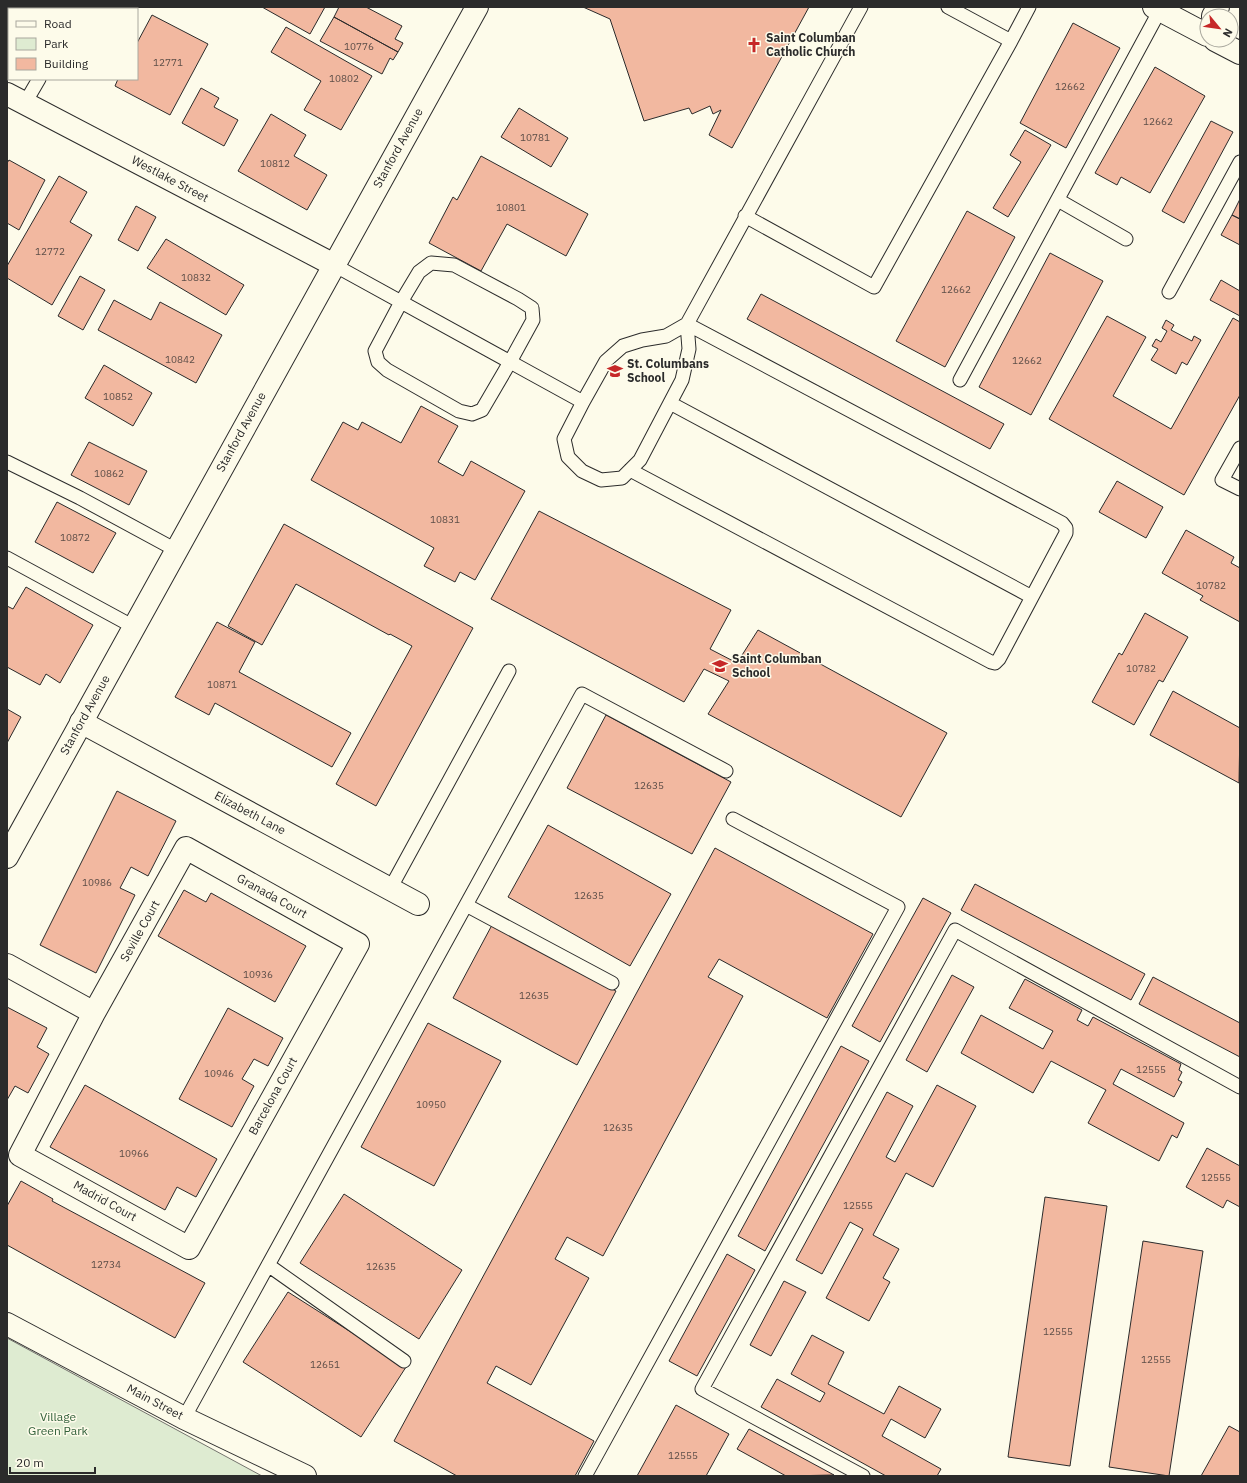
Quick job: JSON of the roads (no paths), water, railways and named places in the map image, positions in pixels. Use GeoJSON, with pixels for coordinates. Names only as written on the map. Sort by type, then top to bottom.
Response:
{"type":"FeatureCollection","features":[{"type":"Feature","properties":{"kind":"street","name":"Stanford Avenue"},"geometry":{"type":"LineString","coordinates":[[7,857],[477,7]]}},
{"type":"Feature","properties":{"kind":"street"},"geometry":{"type":"LineString","coordinates":[[1157,9],[1199,27]]}},
{"type":"Feature","properties":{"kind":"street","name":"Westlake Street"},"geometry":{"type":"LineString","coordinates":[[16,98],[334,265]]}},
{"type":"Feature","properties":{"kind":"street","name":"Elizabeth Lane"},"geometry":{"type":"LineString","coordinates":[[81,722],[418,904]]}},
{"type":"Feature","properties":{"kind":"street","name":"Granada Court"},"geometry":{"type":"LineString","coordinates":[[186,848],[358,944]]}},
{"type":"Feature","properties":{"kind":"street","name":"Seville Court"},"geometry":{"type":"LineString","coordinates":[[20,1155],[94,1013],[186,848]]}},
{"type":"Feature","properties":{"kind":"street","name":"Barcelona Court"},"geometry":{"type":"LineString","coordinates":[[189,1248],[358,944]]}},
{"type":"Feature","properties":{"kind":"street"},"geometry":{"type":"LineString","coordinates":[[7,965],[94,1013]]}},
{"type":"Feature","properties":{"kind":"street","name":"Madrid Court"},"geometry":{"type":"LineString","coordinates":[[20,1155],[189,1248]]}},
{"type":"Feature","properties":{"kind":"street","name":"Main Street"},"geometry":{"type":"LineString","coordinates":[[7,1324],[184,1418],[305,1476]]}},
{"type":"Feature","properties":{"kind":"lane"},"geometry":{"type":"LineString","coordinates":[[687,324],[666,336],[642,340],[623,346],[606,361],[564,439],[568,457],[582,471],[601,480],[622,478],[640,460],[682,380],[688,349],[687,324],[860,7]]}},
{"type":"Feature","properties":{"kind":"lane"},"geometry":{"type":"LineString","coordinates":[[948,7],[1011,41]]}},
{"type":"Feature","properties":{"kind":"lane"},"geometry":{"type":"LineString","coordinates":[[745,216],[874,287],[1029,7]]}},
{"type":"Feature","properties":{"kind":"lane"},"geometry":{"type":"LineString","coordinates":[[960,380],[1058,200],[1157,9]]}},
{"type":"Feature","properties":{"kind":"lane"},"geometry":{"type":"LineString","coordinates":[[16,98],[38,80]]}},
{"type":"Feature","properties":{"kind":"lane"},"geometry":{"type":"LineString","coordinates":[[1169,292],[1240,162]]}},
{"type":"Feature","properties":{"kind":"lane"},"geometry":{"type":"LineString","coordinates":[[1058,200],[1126,239]]}},
{"type":"Feature","properties":{"kind":"lane"},"geometry":{"type":"LineString","coordinates":[[431,263],[443,263],[454,265],[532,308],[533,320],[482,410],[472,414],[452,407],[387,370],[378,362],[375,351],[401,302],[419,272],[431,263]]}},
{"type":"Feature","properties":{"kind":"lane"},"geometry":{"type":"LineString","coordinates":[[334,265],[583,402]]}},
{"type":"Feature","properties":{"kind":"lane"},"geometry":{"type":"LineString","coordinates":[[630,470],[995,663],[999,659],[1066,533],[1066,528],[1062,523],[687,324]]}},
{"type":"Feature","properties":{"kind":"lane"},"geometry":{"type":"LineString","coordinates":[[670,403],[1032,597]]}},
{"type":"Feature","properties":{"kind":"lane"},"geometry":{"type":"LineString","coordinates":[[1240,448],[1222,480],[1240,489]]}},
{"type":"Feature","properties":{"kind":"lane"},"geometry":{"type":"LineString","coordinates":[[7,462],[80,498],[176,550]]}},
{"type":"Feature","properties":{"kind":"lane"},"geometry":{"type":"LineString","coordinates":[[7,558],[134,627]]}},
{"type":"Feature","properties":{"kind":"lane"},"geometry":{"type":"LineString","coordinates":[[390,889],[509,672]]}},
{"type":"Feature","properties":{"kind":"lane"},"geometry":{"type":"LineString","coordinates":[[184,1418],[582,694],[726,771]]}},
{"type":"Feature","properties":{"kind":"lane"},"geometry":{"type":"LineString","coordinates":[[585,1476],[898,907],[733,819]]}},
{"type":"Feature","properties":{"kind":"lane"},"geometry":{"type":"LineString","coordinates":[[466,905],[612,984]]}},
{"type":"Feature","properties":{"kind":"lane"},"geometry":{"type":"LineString","coordinates":[[863,1476],[702,1389],[955,930],[1240,1087]]}},
{"type":"Feature","properties":{"kind":"lane"},"geometry":{"type":"LineString","coordinates":[[268,1266],[404,1362]]}},
{"type":"Feature","properties":{"kind":"place","name":"Saint Columban Catholic Church"},"geometry":{"type":"Point","coordinates":[754,45]}},
{"type":"Feature","properties":{"kind":"place","name":"St. Columbans School"},"geometry":{"type":"Point","coordinates":[615,371]}},
{"type":"Feature","properties":{"kind":"place","name":"Saint Columban School"},"geometry":{"type":"Point","coordinates":[720,666]}},
{"type":"Feature","properties":{"kind":"park label","name":"Village Green Park"},"geometry":{"type":"Point","coordinates":[58,1424]}}]}
